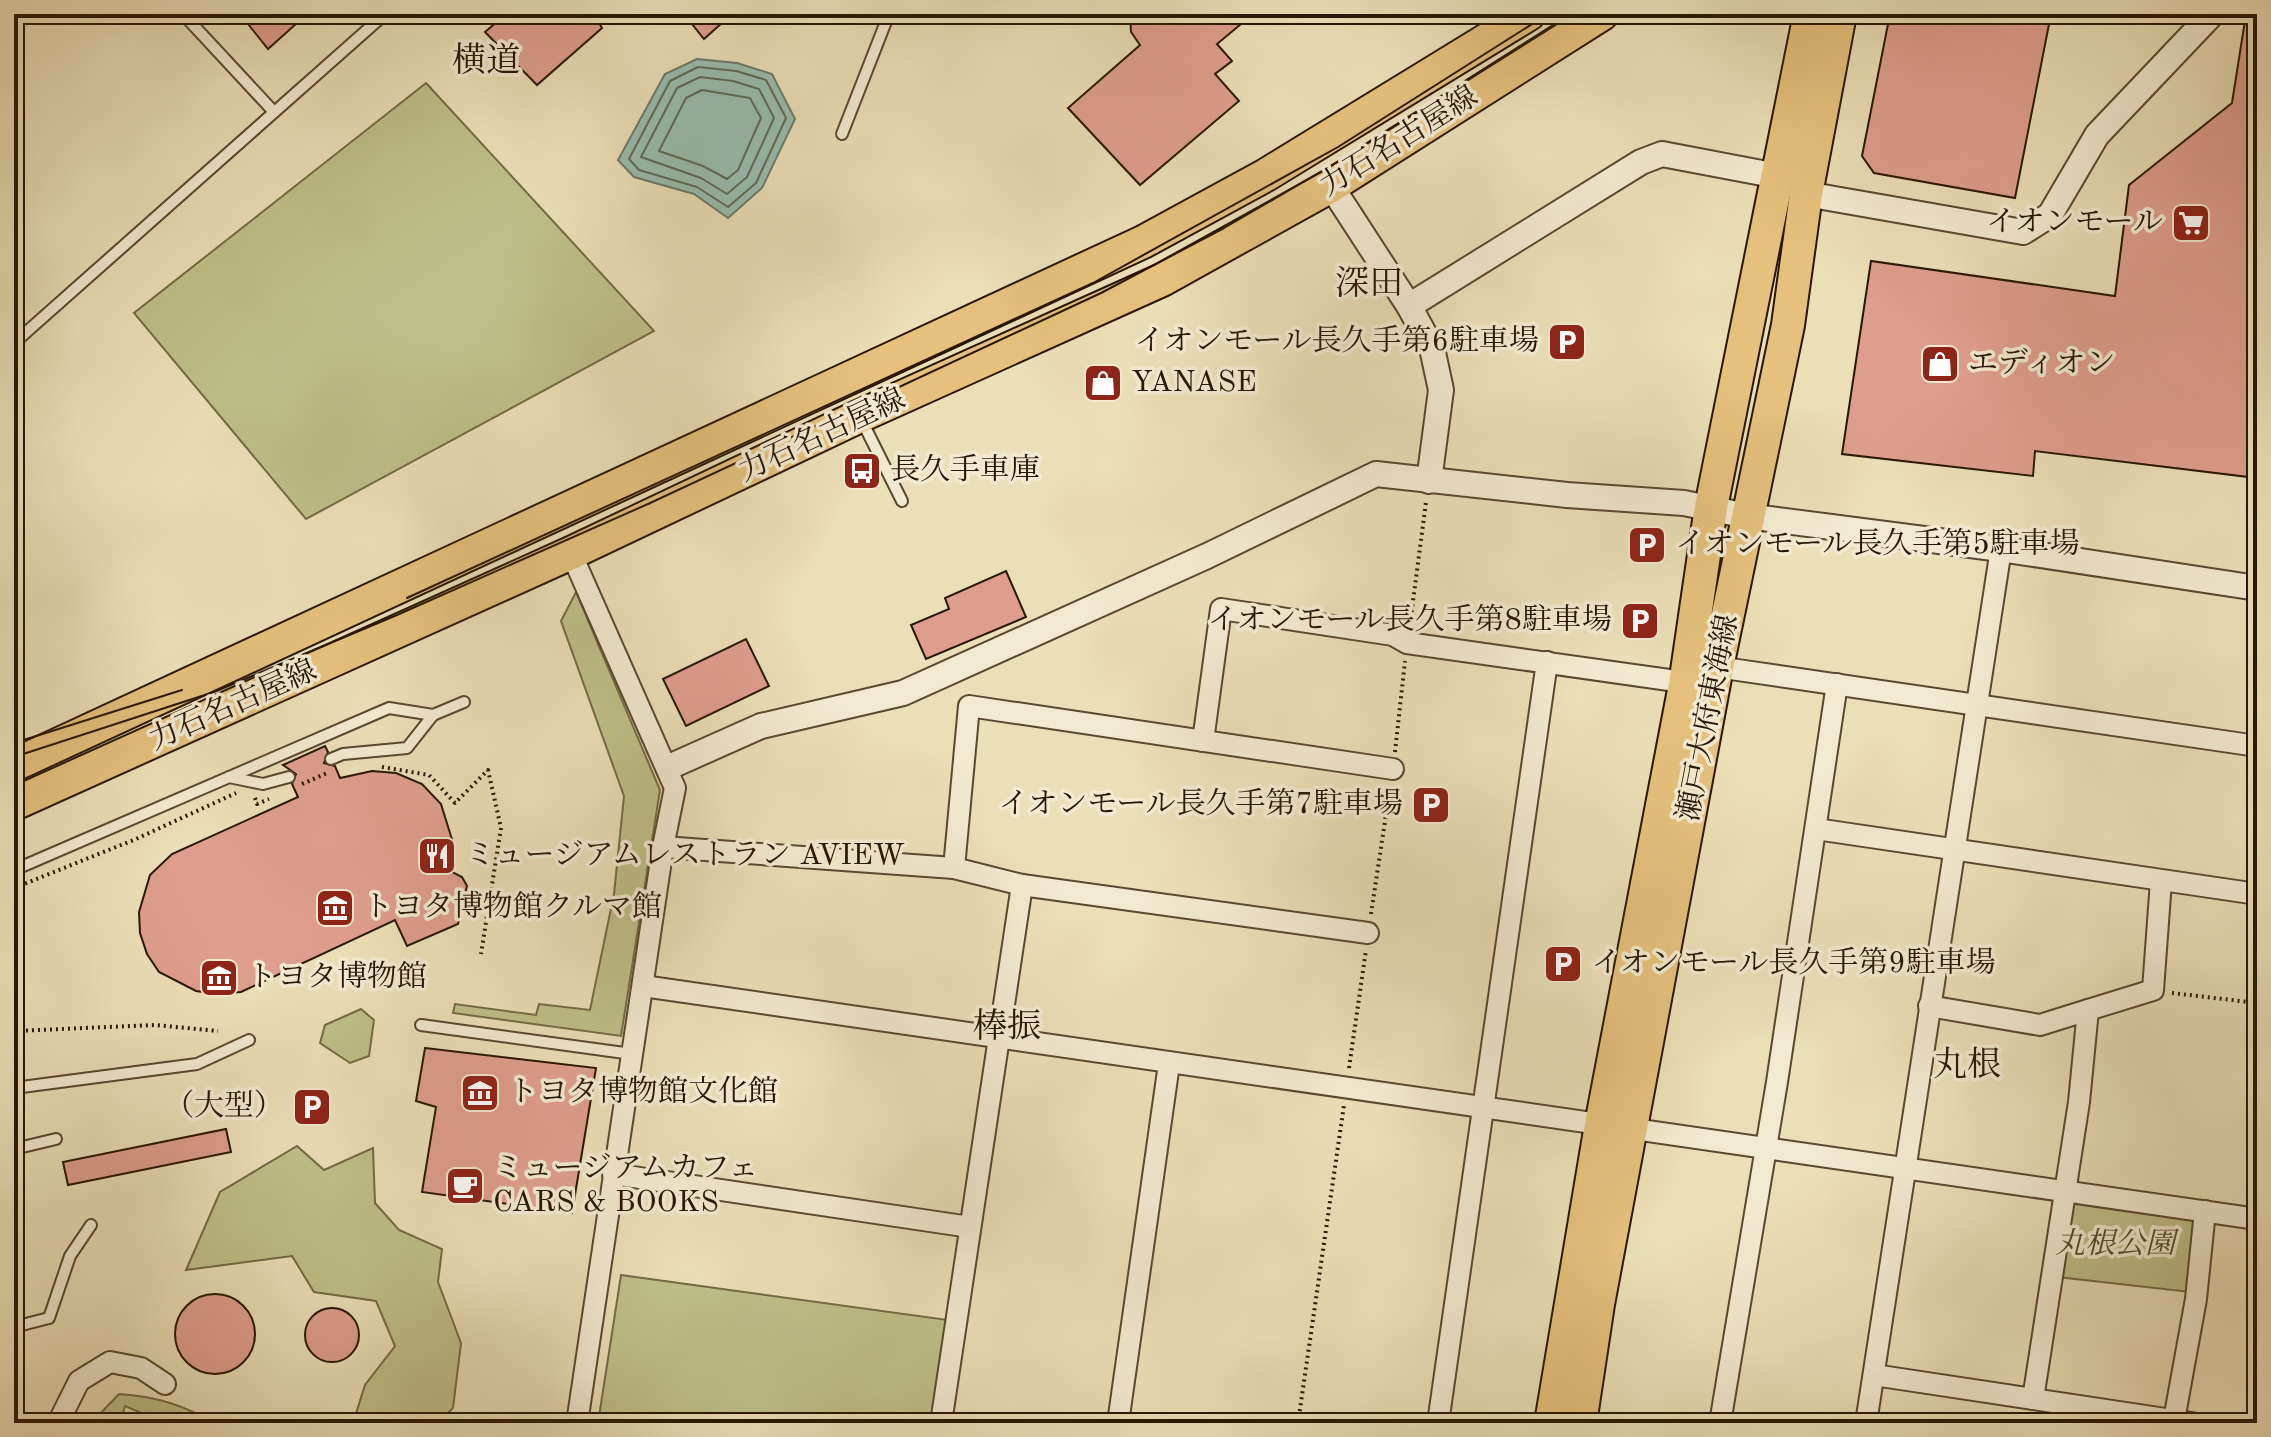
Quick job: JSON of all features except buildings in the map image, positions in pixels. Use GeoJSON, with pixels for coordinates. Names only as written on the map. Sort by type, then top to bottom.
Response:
{"type":"FeatureCollection","features":[{"type":"Feature","properties":{"kind":"main road","name":"力石名古屋線"},"geometry":{"type":"LineString","coordinates":[[14,765],[1143,242],[1266,175],[1529,14]]}},
{"type":"Feature","properties":{"kind":"main road","name":"力石名古屋線"},"geometry":{"type":"LineString","coordinates":[[14,804],[571,553],[860,416],[1162,280],[1331,186],[1602,14]]}},
{"type":"Feature","properties":{"kind":"main road","name":"瀬戸大府東海線"},"geometry":{"type":"LineString","coordinates":[[1551,1423],[1601,1125],[1685,685],[1711,507],[1810,14]]}},
{"type":"Feature","properties":{"kind":"main road","name":"瀬戸大府東海線"},"geometry":{"type":"LineString","coordinates":[[1580,1423],[1598,1304],[1633,1130],[1717,667],[1788,325],[1806,194],[1840,14]]}},
{"type":"Feature","properties":{"kind":"street"},"geometry":{"type":"LineString","coordinates":[[1806,194],[2023,232],[2050,215],[2097,135],[2212,14]]}},
{"type":"Feature","properties":{"kind":"street"},"geometry":{"type":"LineString","coordinates":[[1409,306],[1641,162],[1662,154],[1778,176]]}},
{"type":"Feature","properties":{"kind":"street"},"geometry":{"type":"LineString","coordinates":[[1331,186],[1409,306],[1432,348],[1441,390],[1429,481]]}},
{"type":"Feature","properties":{"kind":"street"},"geometry":{"type":"LineString","coordinates":[[669,767],[761,726],[903,693],[1207,556],[1376,474],[1711,507],[1747,516],[2001,549],[2257,588]]}},
{"type":"Feature","properties":{"kind":"street"},"geometry":{"type":"LineString","coordinates":[[1866,1423],[2001,549]]}},
{"type":"Feature","properties":{"kind":"street"},"geometry":{"type":"LineString","coordinates":[[571,553],[669,767],[675,788],[663,847],[577,1423]]}},
{"type":"Feature","properties":{"kind":"street"},"geometry":{"type":"LineString","coordinates":[[1203,741],[1221,609],[1393,635],[1407,643],[1685,685]]}},
{"type":"Feature","properties":{"kind":"street"},"geometry":{"type":"LineString","coordinates":[[1438,1423],[1547,662]]}},
{"type":"Feature","properties":{"kind":"street"},"geometry":{"type":"LineString","coordinates":[[1717,667],[2257,746]]}},
{"type":"Feature","properties":{"kind":"street"},"geometry":{"type":"LineString","coordinates":[[1720,1423],[1837,684]]}},
{"type":"Feature","properties":{"kind":"street"},"geometry":{"type":"LineString","coordinates":[[954,868],[969,706],[1393,769]]}},
{"type":"Feature","properties":{"kind":"street"},"geometry":{"type":"LineString","coordinates":[[1816,829],[2257,894]]}},
{"type":"Feature","properties":{"kind":"street"},"geometry":{"type":"LineString","coordinates":[[663,847],[954,868],[1022,885],[1368,933]]}},
{"type":"Feature","properties":{"kind":"street"},"geometry":{"type":"LineString","coordinates":[[1929,1006],[2040,1025],[2153,990],[2161,881]]}},
{"type":"Feature","properties":{"kind":"street"},"geometry":{"type":"LineString","coordinates":[[941,1423],[1022,885]]}},
{"type":"Feature","properties":{"kind":"street"},"geometry":{"type":"LineString","coordinates":[[643,986],[2257,1219]]}},
{"type":"Feature","properties":{"kind":"street"},"geometry":{"type":"LineString","coordinates":[[2033,1399],[2088,1010]]}},
{"type":"Feature","properties":{"kind":"street"},"geometry":{"type":"LineString","coordinates":[[1118,1423],[1169,1064]]}},
{"type":"Feature","properties":{"kind":"street"},"geometry":{"type":"LineString","coordinates":[[613,1174],[970,1227]]}},
{"type":"Feature","properties":{"kind":"street"},"geometry":{"type":"LineString","coordinates":[[1874,1375],[2183,1422],[2205,1211]]}},
{"type":"Feature","properties":{"kind":"street"},"geometry":{"type":"LineString","coordinates":[[58,1423],[79,1381],[110,1362],[141,1368],[165,1384]]}},
{"type":"Feature","properties":{"kind":"lane"},"geometry":{"type":"LineString","coordinates":[[183,14],[274,112]]}},
{"type":"Feature","properties":{"kind":"lane"},"geometry":{"type":"LineString","coordinates":[[14,343],[385,14]]}},
{"type":"Feature","properties":{"kind":"lane"},"geometry":{"type":"LineString","coordinates":[[478,14],[485,14]]}},
{"type":"Feature","properties":{"kind":"lane"},"geometry":{"type":"LineString","coordinates":[[842,134],[889,14]]}},
{"type":"Feature","properties":{"kind":"lane"},"geometry":{"type":"LineString","coordinates":[[860,416],[902,501]]}},
{"type":"Feature","properties":{"kind":"lane"},"geometry":{"type":"LineString","coordinates":[[335,764],[343,754],[407,748],[433,715],[464,702]]}},
{"type":"Feature","properties":{"kind":"lane"},"geometry":{"type":"LineString","coordinates":[[14,870],[389,708],[433,715]]}},
{"type":"Feature","properties":{"kind":"lane"},"geometry":{"type":"LineString","coordinates":[[229,777],[263,784],[289,777]]}},
{"type":"Feature","properties":{"kind":"lane"},"geometry":{"type":"LineString","coordinates":[[421,1025],[632,1054]]}},
{"type":"Feature","properties":{"kind":"lane"},"geometry":{"type":"LineString","coordinates":[[14,1088],[197,1064],[249,1040]]}},
{"type":"Feature","properties":{"kind":"lane"},"geometry":{"type":"LineString","coordinates":[[14,1149],[56,1139]]}},
{"type":"Feature","properties":{"kind":"lane"},"geometry":{"type":"LineString","coordinates":[[14,1327],[49,1318],[70,1256],[91,1225]]}},
{"type":"Feature","properties":{"kind":"path"},"geometry":{"type":"LineString","coordinates":[[297,786],[335,764]]}},
{"type":"Feature","properties":{"kind":"path"},"geometry":{"type":"LineString","coordinates":[[372,765],[429,775],[455,803],[488,770],[501,828],[481,954]]}},
{"type":"Feature","properties":{"kind":"path"},"geometry":{"type":"LineString","coordinates":[[251,786],[257,804],[271,798]]}},
{"type":"Feature","properties":{"kind":"path"},"geometry":{"type":"LineString","coordinates":[[14,888],[136,839],[237,793]]}},
{"type":"Feature","properties":{"kind":"path"},"geometry":{"type":"LineString","coordinates":[[2153,990],[2257,1003]]}},
{"type":"Feature","properties":{"kind":"path"},"geometry":{"type":"LineString","coordinates":[[14,1031],[155,1025],[218,1031]]}},
{"type":"Feature","properties":{"kind":"green space"},"geometry":{"type":"Polygon","coordinates":[[[426,83],[654,331],[306,519],[134,313],[426,83]]]}},
{"type":"Feature","properties":{"kind":"green space"},"geometry":{"type":"Polygon","coordinates":[[[576,592],[660,790],[621,1036],[453,1013],[455,1004],[536,1015],[539,1004],[590,1010],[614,894],[624,796],[561,621],[576,592]]]}},
{"type":"Feature","properties":{"kind":"green space"},"geometry":{"type":"Polygon","coordinates":[[[361,1009],[374,1020],[369,1056],[350,1063],[320,1043],[325,1025],[361,1009]]]}},
{"type":"Feature","properties":{"kind":"green space"},"geometry":{"type":"Polygon","coordinates":[[[297,1146],[324,1170],[373,1148],[375,1203],[399,1230],[442,1249],[438,1282],[461,1343],[453,1408],[438,1423],[353,1423],[365,1385],[395,1346],[376,1301],[314,1292],[292,1256],[186,1270],[220,1192],[297,1146]]]}},
{"type":"Feature","properties":{"kind":"green space","name":"丸根公園"},"geometry":{"type":"Polygon","coordinates":[[[2070,1200],[2200,1219],[2190,1292],[2058,1277],[2070,1200]]]}},
{"type":"Feature","properties":{"kind":"green space"},"geometry":{"type":"Polygon","coordinates":[[[621,1275],[948,1320],[934,1423],[598,1423],[621,1275]]]}},
{"type":"Feature","properties":{"kind":"green space"},"geometry":{"type":"Polygon","coordinates":[[[119,1394],[168,1402],[213,1423],[165,1423],[125,1406],[120,1423],[91,1423],[119,1394]]]}},
{"type":"Feature","properties":{"kind":"water"},"geometry":{"type":"Polygon","coordinates":[[[697,59],[737,63],[772,74],[795,119],[762,188],[728,218],[694,194],[634,177],[618,160],[665,74],[697,59]]]}},
{"type":"Feature","properties":{"kind":"tram line"},"geometry":{"type":"LineString","coordinates":[[407,598],[1093,283],[1338,147],[1548,14]]}},
{"type":"Feature","properties":{"kind":"tram line"},"geometry":{"type":"LineString","coordinates":[[14,757],[214,692],[397,615],[648,504],[1101,293],[1224,228],[1346,157],[1573,14]]}},
{"type":"Feature","properties":{"kind":"tram line"},"geometry":{"type":"LineString","coordinates":[[14,743],[182,690]]}},
{"type":"Feature","properties":{"kind":"place","name":"イオンモール"},"geometry":{"type":"Point","coordinates":[2191,223]}},
{"type":"Feature","properties":{"kind":"place","name":"イオンモール長久手第6駐車場"},"geometry":{"type":"Point","coordinates":[1567,342]}},
{"type":"Feature","properties":{"kind":"place","name":"エディオン"},"geometry":{"type":"Point","coordinates":[1940,364]}},
{"type":"Feature","properties":{"kind":"place","name":"YANASE"},"geometry":{"type":"Point","coordinates":[1103,383]}},
{"type":"Feature","properties":{"kind":"place","name":"長久手車庫"},"geometry":{"type":"Point","coordinates":[862,471]}},
{"type":"Feature","properties":{"kind":"place","name":"イオンモール長久手第5駐車場"},"geometry":{"type":"Point","coordinates":[1647,545]}},
{"type":"Feature","properties":{"kind":"place","name":"イオンモール長久手第8駐車場"},"geometry":{"type":"Point","coordinates":[1640,621]}},
{"type":"Feature","properties":{"kind":"place","name":"イオンモール長久手第7駐車場"},"geometry":{"type":"Point","coordinates":[1431,805]}},
{"type":"Feature","properties":{"kind":"place","name":"ミュージアムレストラン AVIEW"},"geometry":{"type":"Point","coordinates":[437,856]}},
{"type":"Feature","properties":{"kind":"place","name":"トヨタ博物館クルマ館"},"geometry":{"type":"Point","coordinates":[335,908]}},
{"type":"Feature","properties":{"kind":"place","name":"イオンモール長久手第9駐車場"},"geometry":{"type":"Point","coordinates":[1563,964]}},
{"type":"Feature","properties":{"kind":"place","name":"トヨタ博物館"},"geometry":{"type":"Point","coordinates":[219,978]}},
{"type":"Feature","properties":{"kind":"place","name":"トヨタ博物館文化館"},"geometry":{"type":"Point","coordinates":[480,1093]}},
{"type":"Feature","properties":{"kind":"place","name":"（大型）"},"geometry":{"type":"Point","coordinates":[312,1107]}},
{"type":"Feature","properties":{"kind":"place","name":"ミュージアムカフェ CARS & BOOKS"},"geometry":{"type":"Point","coordinates":[465,1186]}},
{"type":"Feature","properties":{"kind":"district","name":"横道"},"geometry":{"type":"Point","coordinates":[486,62]}},
{"type":"Feature","properties":{"kind":"district","name":"深田"},"geometry":{"type":"Point","coordinates":[1369,285]}},
{"type":"Feature","properties":{"kind":"district","name":"棒振"},"geometry":{"type":"Point","coordinates":[1007,1028]}},
{"type":"Feature","properties":{"kind":"district","name":"丸根"},"geometry":{"type":"Point","coordinates":[1967,1066]}}]}
